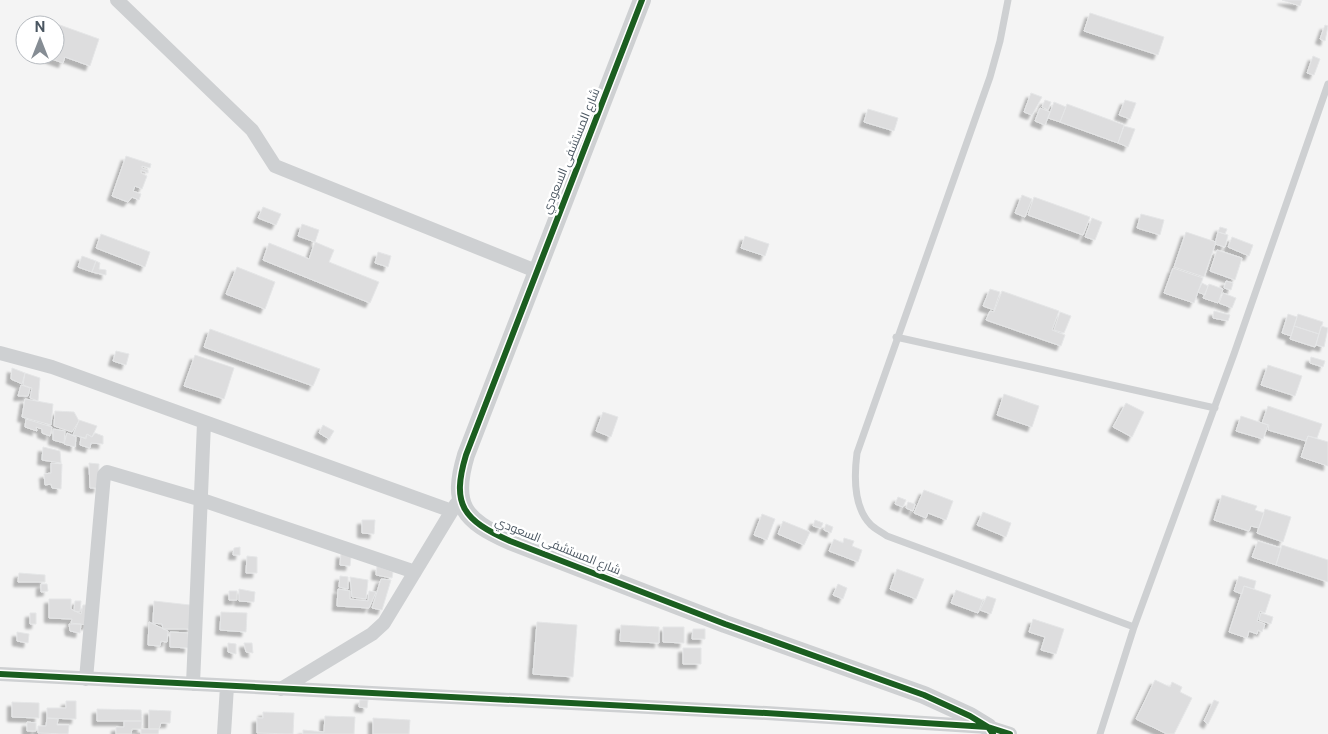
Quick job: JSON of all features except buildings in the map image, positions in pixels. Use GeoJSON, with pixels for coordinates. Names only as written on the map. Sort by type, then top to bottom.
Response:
{"type":"FeatureCollection","features":[{"type":"Feature","properties":{"kind":"street"},"geometry":{"type":"LineString","coordinates":[[118,0],[252,130],[275,166],[536,271]]}},
{"type":"Feature","properties":{"kind":"street","name":"شارع المستشفى السعودي"},"geometry":{"type":"LineString","coordinates":[[642,0],[466,455],[461,472],[456,505],[477,523],[503,538],[725,624],[924,695],[970,716],[990,730]]}},
{"type":"Feature","properties":{"kind":"street"},"geometry":{"type":"LineString","coordinates":[[0,353],[52,367],[204,422],[456,505],[384,623],[372,634],[281,688]]}},
{"type":"Feature","properties":{"kind":"street"},"geometry":{"type":"LineString","coordinates":[[192,684],[202,500],[204,422]]}},
{"type":"Feature","properties":{"kind":"street"},"geometry":{"type":"LineString","coordinates":[[86,679],[104,475],[107,472],[202,500],[415,572]]}},
{"type":"Feature","properties":{"kind":"street"},"geometry":{"type":"LineString","coordinates":[[0,674],[766,712],[990,730],[1010,734]]}},
{"type":"Feature","properties":{"kind":"street"},"geometry":{"type":"LineString","coordinates":[[224,734],[227,686]]}},
{"type":"Feature","properties":{"kind":"lane"},"geometry":{"type":"LineString","coordinates":[[1008,0],[1000,41],[990,77],[896,337],[857,453],[854,475],[860,507],[871,524],[887,536],[1134,627]]}},
{"type":"Feature","properties":{"kind":"lane"},"geometry":{"type":"LineString","coordinates":[[1100,734],[1134,627],[1215,408],[1328,84]]}},
{"type":"Feature","properties":{"kind":"lane"},"geometry":{"type":"LineString","coordinates":[[896,337],[1215,408]]}},
{"type":"Feature","properties":{"kind":"cycle path"},"geometry":{"type":"LineString","coordinates":[[642,0],[466,455],[460,487],[461,499],[465,509],[471,518],[481,526],[510,541],[725,624],[924,695],[970,716],[988,727],[993,734]]}},
{"type":"Feature","properties":{"kind":"cycle path"},"geometry":{"type":"LineString","coordinates":[[0,674],[766,713],[988,727],[1010,734]]}}]}
